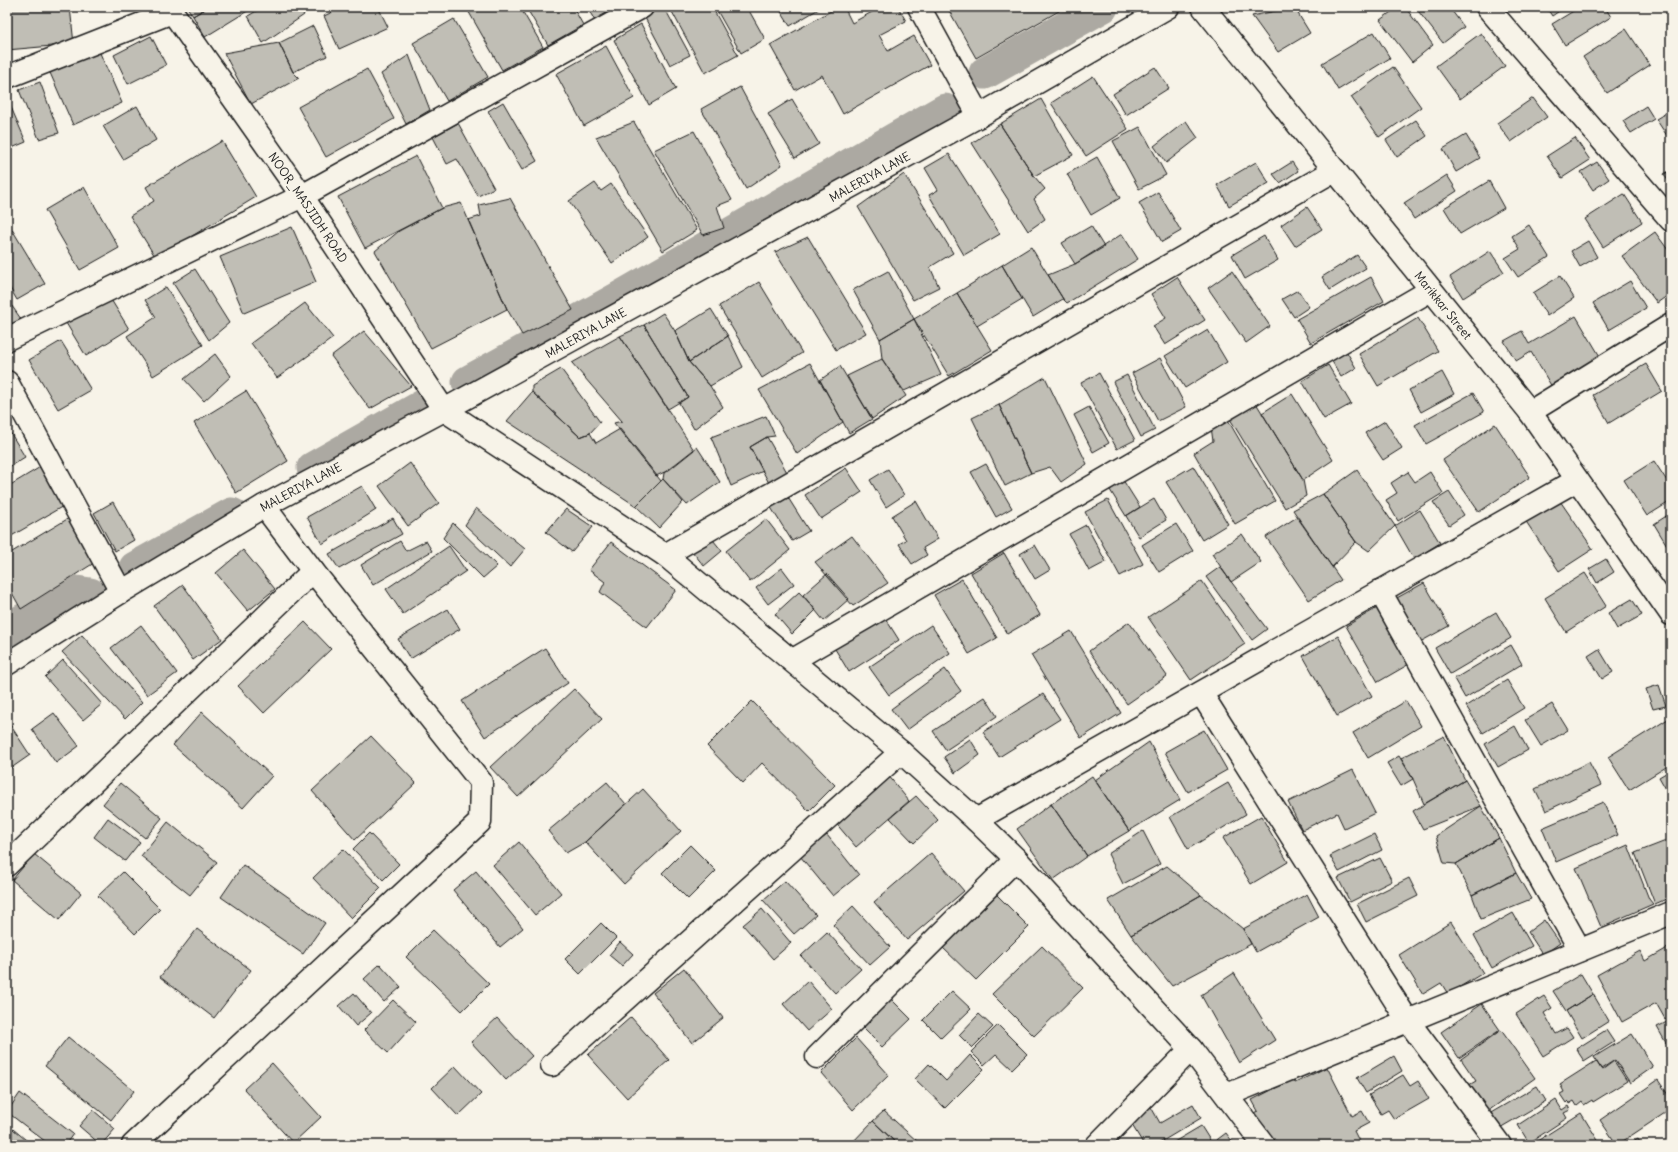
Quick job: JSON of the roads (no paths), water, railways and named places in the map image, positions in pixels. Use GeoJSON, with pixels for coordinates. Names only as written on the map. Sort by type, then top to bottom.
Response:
{"type":"FeatureCollection","features":[{"type":"Feature","properties":{"kind":"street"},"geometry":{"type":"LineString","coordinates":[[7,339],[302,196],[642,7]]}},
{"type":"Feature","properties":{"kind":"street"},"geometry":{"type":"LineString","coordinates":[[919,7],[979,116]]}},
{"type":"Feature","properties":{"kind":"street","name":"MALERIYA LANE"},"geometry":{"type":"LineString","coordinates":[[7,664],[121,592],[264,506],[444,410],[979,116],[1168,7]]}},
{"type":"Feature","properties":{"kind":"street"},"geometry":{"type":"LineString","coordinates":[[1487,7],[1671,220]]}},
{"type":"Feature","properties":{"kind":"street","name":"Marikkar Street"},"geometry":{"type":"LineString","coordinates":[[1212,8],[1335,170],[1530,412],[1671,614]]}},
{"type":"Feature","properties":{"kind":"street"},"geometry":{"type":"LineString","coordinates":[[7,77],[170,10]]}},
{"type":"Feature","properties":{"kind":"street","name":"NOOR_MASJIDH ROAD"},"geometry":{"type":"LineString","coordinates":[[170,10],[302,196],[444,410]]}},
{"type":"Feature","properties":{"kind":"street"},"geometry":{"type":"LineString","coordinates":[[665,555],[1335,170]]}},
{"type":"Feature","properties":{"kind":"street"},"geometry":{"type":"LineString","coordinates":[[793,660],[1431,290]]}},
{"type":"Feature","properties":{"kind":"street"},"geometry":{"type":"LineString","coordinates":[[1530,412],[1671,325]]}},
{"type":"Feature","properties":{"kind":"street"},"geometry":{"type":"LineString","coordinates":[[7,382],[121,592]]}},
{"type":"Feature","properties":{"kind":"street"},"geometry":{"type":"LineString","coordinates":[[444,410],[665,555],[902,752],[1016,859],[1190,1049],[1227,1095],[1264,1145]]}},
{"type":"Feature","properties":{"kind":"street"},"geometry":{"type":"LineString","coordinates":[[976,820],[1577,480]]}},
{"type":"Feature","properties":{"kind":"street"},"geometry":{"type":"LineString","coordinates":[[133,1145],[480,822],[481,782],[313,571],[264,506]]}},
{"type":"Feature","properties":{"kind":"street"},"geometry":{"type":"LineString","coordinates":[[7,865],[313,571]]}},
{"type":"Feature","properties":{"kind":"street"},"geometry":{"type":"LineString","coordinates":[[1380,591],[1580,950]]}},
{"type":"Feature","properties":{"kind":"street"},"geometry":{"type":"LineString","coordinates":[[1200,693],[1408,1021],[1500,1145]]}},
{"type":"Feature","properties":{"kind":"street"},"geometry":{"type":"LineString","coordinates":[[552,1065],[902,752]]}},
{"type":"Feature","properties":{"kind":"street"},"geometry":{"type":"LineString","coordinates":[[817,1057],[1016,859]]}},
{"type":"Feature","properties":{"kind":"street"},"geometry":{"type":"LineString","coordinates":[[1227,1095],[1671,913]]}},
{"type":"Feature","properties":{"kind":"street"},"geometry":{"type":"LineString","coordinates":[[1097,1145],[1190,1049]]}},
{"type":"Feature","properties":{"kind":"waterway"},"geometry":{"type":"LineString","coordinates":[[985,73],[1102,7]]}},
{"type":"Feature","properties":{"kind":"waterway"},"geometry":{"type":"LineString","coordinates":[[468,382],[619,298],[945,110]]}},
{"type":"Feature","properties":{"kind":"waterway"},"geometry":{"type":"LineString","coordinates":[[313,468],[426,404]]}},
{"type":"Feature","properties":{"kind":"waterway"},"geometry":{"type":"LineString","coordinates":[[135,568],[232,514]]}},
{"type":"Feature","properties":{"kind":"waterway"},"geometry":{"type":"LineString","coordinates":[[7,630],[70,591],[90,594]]}}]}
